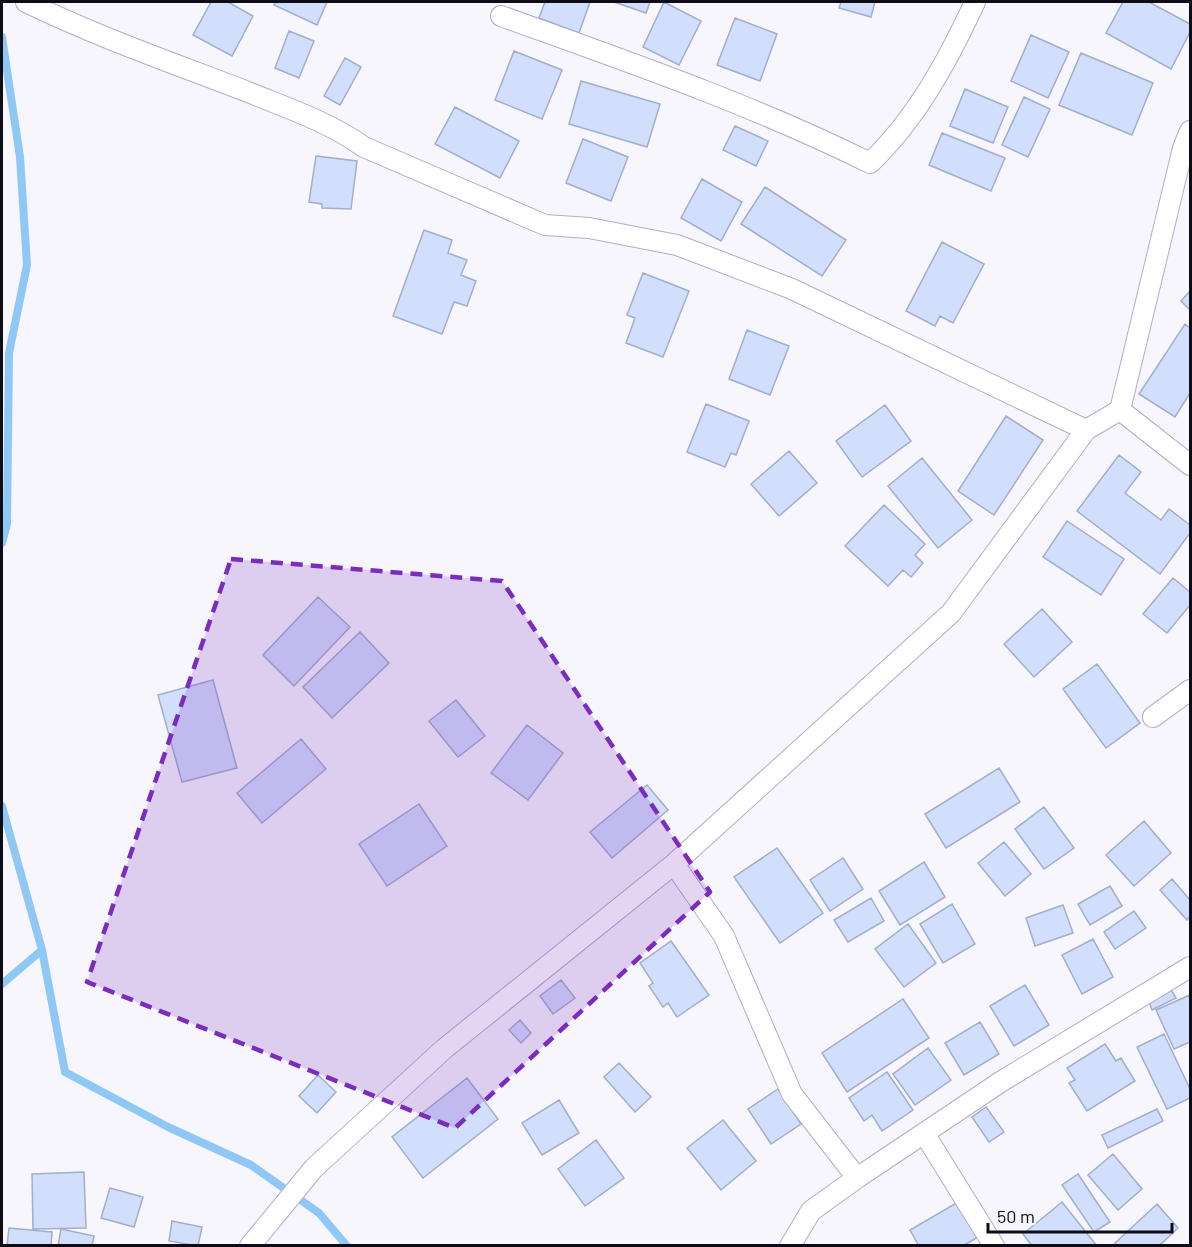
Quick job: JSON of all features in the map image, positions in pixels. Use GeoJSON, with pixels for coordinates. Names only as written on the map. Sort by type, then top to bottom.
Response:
{"type":"FeatureCollection","features":[{"type":"Feature","properties":{"kind":"street"},"geometry":{"type":"LineString","coordinates":[[26,2],[123,45],[300,113],[345,134],[364,147],[545,225],[589,228],[677,245],[792,290],[1086,430]]}},
{"type":"Feature","properties":{"kind":"street"},"geometry":{"type":"LineString","coordinates":[[501,16],[715,93],[813,135],[870,163],[898,136],[953,49],[975,2]]}},
{"type":"Feature","properties":{"kind":"street"},"geometry":{"type":"LineString","coordinates":[[250,1245],[314,1168],[444,1049],[674,864],[951,613],[1086,430],[1119,410],[1183,148],[1191,131]]}},
{"type":"Feature","properties":{"kind":"street"},"geometry":{"type":"LineString","coordinates":[[1119,410],[1191,465]]}},
{"type":"Feature","properties":{"kind":"street"},"geometry":{"type":"LineString","coordinates":[[1153,717],[1191,690]]}},
{"type":"Feature","properties":{"kind":"street"},"geometry":{"type":"LineString","coordinates":[[674,864],[723,936],[792,1094],[856,1178]]}},
{"type":"Feature","properties":{"kind":"street"},"geometry":{"type":"LineString","coordinates":[[790,1245],[800,1225],[811,1211],[856,1178],[1002,1081],[1191,967]]}},
{"type":"Feature","properties":{"kind":"street"},"geometry":{"type":"LineString","coordinates":[[924,1133],[994,1245]]}},
{"type":"Feature","properties":{"kind":"highlighted area"},"geometry":{"type":"Polygon","coordinates":[[[231,559],[502,581],[710,892],[455,1128],[87,982],[231,559]]]}},
{"type":"Feature","properties":{"kind":"building"},"geometry":{"type":"Polygon","coordinates":[[[211,2],[228,2],[253,16],[232,56],[193,35],[211,2]]]}},
{"type":"Feature","properties":{"kind":"building"},"geometry":{"type":"Polygon","coordinates":[[[276,2],[327,2],[317,25],[274,5],[276,2]]]}},
{"type":"Feature","properties":{"kind":"building"},"geometry":{"type":"Polygon","coordinates":[[[545,2],[590,2],[579,33],[539,18],[545,2]]]}},
{"type":"Feature","properties":{"kind":"building"},"geometry":{"type":"Polygon","coordinates":[[[614,2],[650,2],[646,13],[614,2]]]}},
{"type":"Feature","properties":{"kind":"building"},"geometry":{"type":"Polygon","coordinates":[[[664,2],[701,21],[679,65],[643,47],[664,2]]]}},
{"type":"Feature","properties":{"kind":"building"},"geometry":{"type":"Polygon","coordinates":[[[841,2],[875,2],[871,17],[839,8],[841,2]]]}},
{"type":"Feature","properties":{"kind":"building"},"geometry":{"type":"Polygon","coordinates":[[[1123,2],[1149,2],[1190,24],[1190,32],[1171,69],[1106,33],[1123,2]]]}},
{"type":"Feature","properties":{"kind":"building"},"geometry":{"type":"Polygon","coordinates":[[[735,18],[777,34],[760,81],[717,65],[735,18]]]}},
{"type":"Feature","properties":{"kind":"building"},"geometry":{"type":"Polygon","coordinates":[[[289,31],[314,41],[299,78],[275,68],[289,31]]]}},
{"type":"Feature","properties":{"kind":"building"},"geometry":{"type":"Polygon","coordinates":[[[1031,35],[1069,52],[1048,98],[1011,81],[1031,35]]]}},
{"type":"Feature","properties":{"kind":"building"},"geometry":{"type":"Polygon","coordinates":[[[514,51],[562,70],[542,119],[495,100],[514,51]]]}},
{"type":"Feature","properties":{"kind":"building"},"geometry":{"type":"Polygon","coordinates":[[[1081,53],[1153,83],[1132,135],[1059,105],[1081,53]]]}},
{"type":"Feature","properties":{"kind":"building"},"geometry":{"type":"Polygon","coordinates":[[[345,58],[361,67],[340,105],[324,96],[345,58]]]}},
{"type":"Feature","properties":{"kind":"building"},"geometry":{"type":"Polygon","coordinates":[[[581,81],[660,104],[647,147],[569,124],[581,81]]]}},
{"type":"Feature","properties":{"kind":"building"},"geometry":{"type":"Polygon","coordinates":[[[965,89],[1008,107],[993,143],[950,126],[965,89]]]}},
{"type":"Feature","properties":{"kind":"building"},"geometry":{"type":"Polygon","coordinates":[[[1024,97],[1050,109],[1028,157],[1002,145],[1024,97]]]}},
{"type":"Feature","properties":{"kind":"building"},"geometry":{"type":"Polygon","coordinates":[[[455,107],[519,141],[500,178],[435,144],[455,107]]]}},
{"type":"Feature","properties":{"kind":"building"},"geometry":{"type":"Polygon","coordinates":[[[735,126],[768,141],[756,166],[723,150],[735,126]]]}},
{"type":"Feature","properties":{"kind":"building"},"geometry":{"type":"Polygon","coordinates":[[[942,133],[1005,158],[991,191],[929,165],[942,133]]]}},
{"type":"Feature","properties":{"kind":"building"},"geometry":{"type":"Polygon","coordinates":[[[583,139],[628,157],[611,201],[566,183],[583,139]]]}},
{"type":"Feature","properties":{"kind":"building"},"geometry":{"type":"Polygon","coordinates":[[[316,156],[357,161],[351,209],[322,208],[322,204],[309,202],[316,156]]]}},
{"type":"Feature","properties":{"kind":"building"},"geometry":{"type":"Polygon","coordinates":[[[702,179],[742,202],[721,241],[681,218],[702,179]]]}},
{"type":"Feature","properties":{"kind":"building"},"geometry":{"type":"Polygon","coordinates":[[[765,187],[846,240],[822,276],[741,224],[765,187]]]}},
{"type":"Feature","properties":{"kind":"building"},"geometry":{"type":"Polygon","coordinates":[[[424,230],[452,240],[448,253],[467,260],[461,275],[476,281],[467,306],[454,302],[442,334],[393,316],[424,230]]]}},
{"type":"Feature","properties":{"kind":"building"},"geometry":{"type":"Polygon","coordinates":[[[942,242],[984,264],[953,323],[940,316],[935,326],[906,311],[942,242]]]}},
{"type":"Feature","properties":{"kind":"building"},"geometry":{"type":"Polygon","coordinates":[[[643,273],[689,291],[663,357],[626,343],[635,318],[627,315],[643,273]]]}},
{"type":"Feature","properties":{"kind":"building"},"geometry":{"type":"Polygon","coordinates":[[[1190,291],[1190,310],[1181,301],[1190,291]]]}},
{"type":"Feature","properties":{"kind":"building"},"geometry":{"type":"Polygon","coordinates":[[[1185,324],[1190,328],[1190,393],[1175,417],[1139,394],[1185,324]]]}},
{"type":"Feature","properties":{"kind":"building"},"geometry":{"type":"Polygon","coordinates":[[[747,330],[789,346],[770,395],[729,379],[747,330]]]}},
{"type":"Feature","properties":{"kind":"building"},"geometry":{"type":"Polygon","coordinates":[[[706,404],[749,421],[736,455],[731,453],[725,467],[687,452],[706,404]]]}},
{"type":"Feature","properties":{"kind":"building"},"geometry":{"type":"Polygon","coordinates":[[[885,405],[911,441],[862,477],[836,441],[885,405]]]}},
{"type":"Feature","properties":{"kind":"building"},"geometry":{"type":"Polygon","coordinates":[[[1006,416],[1043,440],[994,515],[958,491],[1006,416]]]}},
{"type":"Feature","properties":{"kind":"building"},"geometry":{"type":"Polygon","coordinates":[[[789,451],[817,483],[779,516],[751,484],[789,451]]]}},
{"type":"Feature","properties":{"kind":"building"},"geometry":{"type":"Polygon","coordinates":[[[1119,455],[1141,472],[1125,493],[1161,520],[1169,509],[1190,525],[1190,533],[1160,574],[1077,511],[1119,455]]]}},
{"type":"Feature","properties":{"kind":"building"},"geometry":{"type":"Polygon","coordinates":[[[922,458],[972,520],[938,548],[888,486],[922,458]]]}},
{"type":"Feature","properties":{"kind":"building"},"geometry":{"type":"Polygon","coordinates":[[[884,505],[925,544],[915,555],[923,563],[911,577],[903,570],[888,586],[845,546],[884,505]]]}},
{"type":"Feature","properties":{"kind":"building"},"geometry":{"type":"Polygon","coordinates":[[[1067,521],[1124,559],[1101,595],[1043,557],[1067,521]]]}},
{"type":"Feature","properties":{"kind":"building"},"geometry":{"type":"Polygon","coordinates":[[[1173,578],[1190,592],[1190,605],[1167,633],[1143,614],[1173,578]]]}},
{"type":"Feature","properties":{"kind":"building"},"geometry":{"type":"Polygon","coordinates":[[[318,597],[350,627],[294,686],[263,655],[318,597]]]}},
{"type":"Feature","properties":{"kind":"building"},"geometry":{"type":"Polygon","coordinates":[[[1042,609],[1072,642],[1034,677],[1004,644],[1042,609]]]}},
{"type":"Feature","properties":{"kind":"building"},"geometry":{"type":"Polygon","coordinates":[[[360,632],[389,663],[332,718],[303,687],[360,632]]]}},
{"type":"Feature","properties":{"kind":"building"},"geometry":{"type":"Polygon","coordinates":[[[1097,664],[1140,723],[1106,748],[1063,689],[1097,664]]]}},
{"type":"Feature","properties":{"kind":"building"},"geometry":{"type":"Polygon","coordinates":[[[213,680],[237,768],[182,782],[158,695],[213,680]]]}},
{"type":"Feature","properties":{"kind":"building"},"geometry":{"type":"Polygon","coordinates":[[[456,700],[485,736],[458,757],[429,721],[456,700]]]}},
{"type":"Feature","properties":{"kind":"building"},"geometry":{"type":"Polygon","coordinates":[[[527,725],[563,753],[528,800],[491,773],[527,725]]]}},
{"type":"Feature","properties":{"kind":"building"},"geometry":{"type":"Polygon","coordinates":[[[301,739],[326,769],[262,823],[237,793],[301,739]]]}},
{"type":"Feature","properties":{"kind":"building"},"geometry":{"type":"Polygon","coordinates":[[[999,768],[1020,802],[946,848],[925,814],[999,768]]]}},
{"type":"Feature","properties":{"kind":"building"},"geometry":{"type":"Polygon","coordinates":[[[647,785],[668,810],[612,858],[590,832],[647,785]]]}},
{"type":"Feature","properties":{"kind":"building"},"geometry":{"type":"Polygon","coordinates":[[[419,804],[447,846],[387,886],[359,844],[419,804]]]}},
{"type":"Feature","properties":{"kind":"building"},"geometry":{"type":"Polygon","coordinates":[[[1044,807],[1074,848],[1044,869],[1015,829],[1044,807]]]}},
{"type":"Feature","properties":{"kind":"building"},"geometry":{"type":"Polygon","coordinates":[[[1144,821],[1171,853],[1134,886],[1106,855],[1144,821]]]}},
{"type":"Feature","properties":{"kind":"building"},"geometry":{"type":"Polygon","coordinates":[[[1004,842],[1031,874],[1005,896],[978,863],[1004,842]]]}},
{"type":"Feature","properties":{"kind":"building"},"geometry":{"type":"Polygon","coordinates":[[[777,848],[823,913],[780,943],[734,877],[777,848]]]}},
{"type":"Feature","properties":{"kind":"building"},"geometry":{"type":"Polygon","coordinates":[[[843,858],[863,889],[830,911],[810,880],[843,858]]]}},
{"type":"Feature","properties":{"kind":"building"},"geometry":{"type":"Polygon","coordinates":[[[924,862],[945,897],[900,925],[879,891],[924,862]]]}},
{"type":"Feature","properties":{"kind":"building"},"geometry":{"type":"Polygon","coordinates":[[[1172,879],[1190,900],[1190,916],[1187,920],[1160,890],[1172,879]]]}},
{"type":"Feature","properties":{"kind":"building"},"geometry":{"type":"Polygon","coordinates":[[[1110,886],[1122,906],[1090,925],[1078,904],[1110,886]]]}},
{"type":"Feature","properties":{"kind":"building"},"geometry":{"type":"Polygon","coordinates":[[[871,898],[884,921],[848,942],[834,920],[871,898]]]}},
{"type":"Feature","properties":{"kind":"building"},"geometry":{"type":"Polygon","coordinates":[[[952,904],[975,944],[943,963],[920,924],[952,904]]]}},
{"type":"Feature","properties":{"kind":"building"},"geometry":{"type":"Polygon","coordinates":[[[1063,905],[1073,933],[1035,946],[1026,918],[1063,905]]]}},
{"type":"Feature","properties":{"kind":"building"},"geometry":{"type":"Polygon","coordinates":[[[1134,911],[1146,928],[1115,949],[1104,932],[1134,911]]]}},
{"type":"Feature","properties":{"kind":"building"},"geometry":{"type":"Polygon","coordinates":[[[908,924],[936,963],[904,987],[875,949],[908,924]]]}},
{"type":"Feature","properties":{"kind":"building"},"geometry":{"type":"Polygon","coordinates":[[[1093,939],[1113,977],[1082,994],[1062,955],[1093,939]]]}},
{"type":"Feature","properties":{"kind":"building"},"geometry":{"type":"Polygon","coordinates":[[[671,941],[709,995],[677,1017],[668,1003],[663,1007],[649,986],[653,983],[640,963],[671,941]]]}},
{"type":"Feature","properties":{"kind":"building"},"geometry":{"type":"Polygon","coordinates":[[[561,980],[575,998],[553,1014],[540,996],[561,980]]]}},
{"type":"Feature","properties":{"kind":"building"},"geometry":{"type":"Polygon","coordinates":[[[1025,985],[1049,1025],[1014,1046],[990,1006],[1025,985]]]}},
{"type":"Feature","properties":{"kind":"building"},"geometry":{"type":"Polygon","coordinates":[[[1170,988],[1176,998],[1152,1010],[1148,999],[1170,988]]]}},
{"type":"Feature","properties":{"kind":"building"},"geometry":{"type":"Polygon","coordinates":[[[1190,995],[1190,1042],[1174,1049],[1156,1010],[1190,995]]]}},
{"type":"Feature","properties":{"kind":"building"},"geometry":{"type":"Polygon","coordinates":[[[903,999],[929,1038],[847,1092],[822,1053],[903,999]]]}},
{"type":"Feature","properties":{"kind":"building"},"geometry":{"type":"Polygon","coordinates":[[[520,1020],[531,1033],[521,1043],[509,1030],[520,1020]]]}},
{"type":"Feature","properties":{"kind":"building"},"geometry":{"type":"Polygon","coordinates":[[[980,1022],[999,1054],[964,1075],[945,1043],[980,1022]]]}},
{"type":"Feature","properties":{"kind":"building"},"geometry":{"type":"Polygon","coordinates":[[[1164,1034],[1190,1089],[1190,1098],[1167,1109],[1137,1047],[1164,1034]]]}},
{"type":"Feature","properties":{"kind":"building"},"geometry":{"type":"Polygon","coordinates":[[[1105,1044],[1116,1061],[1121,1058],[1135,1081],[1087,1111],[1069,1083],[1075,1080],[1067,1068],[1105,1044]]]}},
{"type":"Feature","properties":{"kind":"building"},"geometry":{"type":"Polygon","coordinates":[[[928,1048],[951,1080],[915,1105],[893,1074],[928,1048]]]}},
{"type":"Feature","properties":{"kind":"building"},"geometry":{"type":"Polygon","coordinates":[[[619,1063],[651,1097],[635,1112],[604,1077],[619,1063]]]}},
{"type":"Feature","properties":{"kind":"building"},"geometry":{"type":"Polygon","coordinates":[[[887,1072],[913,1110],[882,1131],[872,1115],[864,1121],[849,1098],[887,1072]]]}},
{"type":"Feature","properties":{"kind":"building"},"geometry":{"type":"Polygon","coordinates":[[[318,1075],[336,1092],[317,1113],[299,1096],[318,1075]]]}},
{"type":"Feature","properties":{"kind":"building"},"geometry":{"type":"Polygon","coordinates":[[[467,1078],[498,1119],[423,1178],[392,1137],[467,1078]]]}},
{"type":"Feature","properties":{"kind":"building"},"geometry":{"type":"Polygon","coordinates":[[[778,1089],[801,1124],[771,1144],[748,1109],[778,1089]]]}},
{"type":"Feature","properties":{"kind":"building"},"geometry":{"type":"Polygon","coordinates":[[[559,1100],[579,1133],[542,1155],[522,1123],[559,1100]]]}},
{"type":"Feature","properties":{"kind":"building"},"geometry":{"type":"Polygon","coordinates":[[[986,1107],[1004,1132],[989,1142],[972,1117],[986,1107]]]}},
{"type":"Feature","properties":{"kind":"building"},"geometry":{"type":"Polygon","coordinates":[[[1157,1109],[1163,1121],[1108,1148],[1102,1135],[1157,1109]]]}},
{"type":"Feature","properties":{"kind":"building"},"geometry":{"type":"Polygon","coordinates":[[[723,1120],[756,1161],[721,1190],[687,1148],[723,1120]]]}},
{"type":"Feature","properties":{"kind":"building"},"geometry":{"type":"Polygon","coordinates":[[[596,1140],[624,1178],[585,1206],[558,1169],[596,1140]]]}},
{"type":"Feature","properties":{"kind":"building"},"geometry":{"type":"Polygon","coordinates":[[[1113,1154],[1142,1189],[1118,1210],[1088,1175],[1113,1154]]]}},
{"type":"Feature","properties":{"kind":"building"},"geometry":{"type":"Polygon","coordinates":[[[84,1172],[86,1228],[33,1229],[32,1174],[84,1172]]]}},
{"type":"Feature","properties":{"kind":"building"},"geometry":{"type":"Polygon","coordinates":[[[1078,1174],[1110,1222],[1094,1232],[1062,1185],[1078,1174]]]}},
{"type":"Feature","properties":{"kind":"building"},"geometry":{"type":"Polygon","coordinates":[[[110,1188],[143,1197],[134,1227],[101,1218],[110,1188]]]}},
{"type":"Feature","properties":{"kind":"building"},"geometry":{"type":"Polygon","coordinates":[[[958,1202],[978,1237],[963,1246],[919,1246],[910,1230],[958,1202]]]}},
{"type":"Feature","properties":{"kind":"building"},"geometry":{"type":"Polygon","coordinates":[[[1062,1202],[1097,1246],[1032,1246],[1023,1234],[1062,1202]]]}},
{"type":"Feature","properties":{"kind":"building"},"geometry":{"type":"Polygon","coordinates":[[[1157,1204],[1178,1228],[1159,1246],[1117,1246],[1115,1243],[1157,1204]]]}},
{"type":"Feature","properties":{"kind":"building"},"geometry":{"type":"Polygon","coordinates":[[[172,1221],[202,1227],[198,1246],[169,1241],[172,1221]]]}},
{"type":"Feature","properties":{"kind":"building"},"geometry":{"type":"Polygon","coordinates":[[[9,1228],[52,1232],[51,1246],[7,1246],[9,1228]]]}},
{"type":"Feature","properties":{"kind":"building"},"geometry":{"type":"Polygon","coordinates":[[[61,1229],[94,1236],[92,1246],[58,1246],[61,1229]]]}},
{"type":"Feature","properties":{"kind":"waterway"},"geometry":{"type":"LineString","coordinates":[[2,37],[20,157],[27,265],[9,353],[7,524],[2,543]]}},
{"type":"Feature","properties":{"kind":"waterway"},"geometry":{"type":"LineString","coordinates":[[2,806],[42,950],[65,1072],[168,1127],[251,1165],[319,1213],[347,1246]]}},
{"type":"Feature","properties":{"kind":"waterway"},"geometry":{"type":"LineString","coordinates":[[2,984],[42,950]]}}]}
